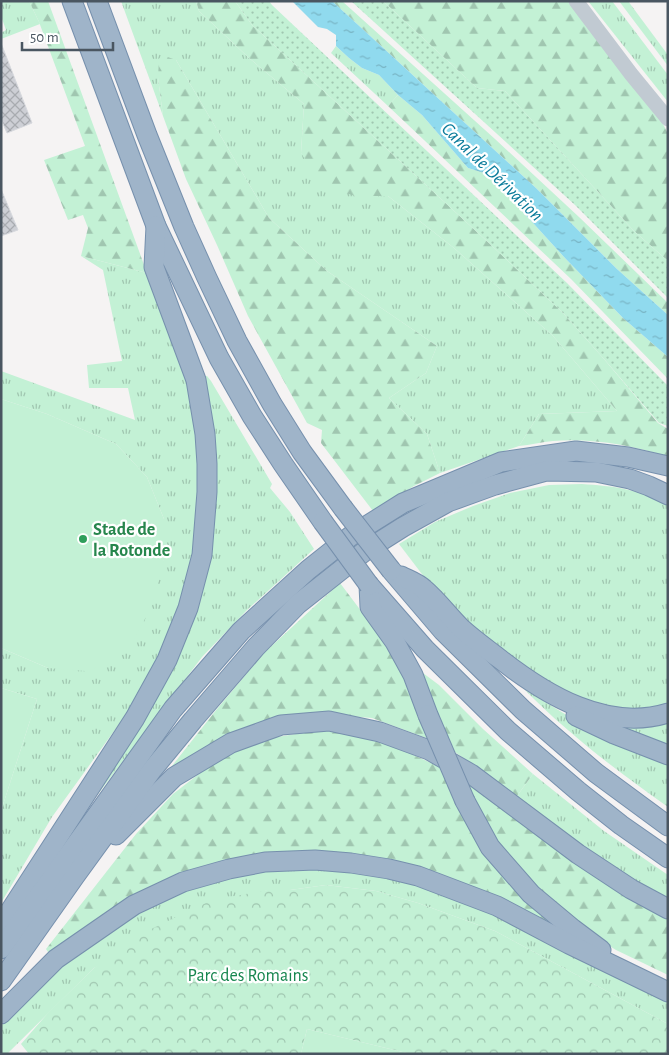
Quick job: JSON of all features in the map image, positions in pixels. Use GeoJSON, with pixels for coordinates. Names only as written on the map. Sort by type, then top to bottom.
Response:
{"type":"FeatureCollection","features":[{"type":"Feature","properties":{"kind":"highway"},"geometry":{"type":"LineString","coordinates":[[72,1],[156,226],[219,358],[262,432],[323,522],[369,585],[425,649],[508,731],[578,791],[621,825],[668,858]]}},
{"type":"Feature","properties":{"kind":"highway"},"geometry":{"type":"LineString","coordinates":[[97,1],[184,227],[229,323],[272,404],[302,452],[391,570],[443,631],[523,710],[596,773],[668,826]]}},
{"type":"Feature","properties":{"kind":"highway"},"geometry":{"type":"LineString","coordinates":[[1,925],[135,718],[162,668],[188,608],[202,555],[207,492],[205,434],[196,380],[154,267],[156,226]]}},
{"type":"Feature","properties":{"kind":"highway"},"geometry":{"type":"LineString","coordinates":[[1,949],[173,709],[242,631],[308,570],[352,535],[403,503],[500,462],[576,451],[628,457],[668,466]]}},
{"type":"Feature","properties":{"kind":"highway"},"geometry":{"type":"LineString","coordinates":[[648,462],[668,473]]}},
{"type":"Feature","properties":{"kind":"highway"},"geometry":{"type":"LineString","coordinates":[[1,981],[152,770],[256,647],[298,604],[365,551],[448,502],[494,485],[546,471],[596,472],[630,479],[668,494]]}},
{"type":"Feature","properties":{"kind":"highway"},"geometry":{"type":"LineString","coordinates":[[391,570],[423,588],[461,628],[490,652],[553,696],[581,708],[618,717],[648,717],[668,713]]}},
{"type":"Feature","properties":{"kind":"highway"},"geometry":{"type":"LineString","coordinates":[[369,585],[370,607],[395,642],[413,675],[428,716],[465,801],[490,847],[531,894],[572,929],[640,978]]}},
{"type":"Feature","properties":{"kind":"highway"},"geometry":{"type":"LineString","coordinates":[[553,696],[570,713],[614,734],[668,755]]}},
{"type":"Feature","properties":{"kind":"highway"},"geometry":{"type":"LineString","coordinates":[[75,876],[174,777],[231,743],[280,725],[329,721],[380,732],[429,750],[471,774],[578,854],[631,890],[668,909]]}},
{"type":"Feature","properties":{"kind":"highway"},"geometry":{"type":"LineString","coordinates":[[1,1014],[56,959],[134,905],[183,882],[230,868],[265,862],[315,860],[351,863],[418,876],[497,906],[569,944],[668,992]]}},
{"type":"Feature","properties":{"kind":"street"},"geometry":{"type":"LineString","coordinates":[[576,1],[631,74],[668,119]]}},
{"type":"Feature","properties":{"kind":"green space"},"geometry":{"type":"Polygon","coordinates":[[[1,1],[29,1],[40,24],[1,39],[1,33],[6,30],[1,16],[1,1]]]}},
{"type":"Feature","properties":{"kind":"green space"},"geometry":{"type":"Polygon","coordinates":[[[29,1],[48,1],[147,273],[81,256],[88,228],[83,215],[68,220],[44,160],[85,146],[39,22],[29,1]]]}},
{"type":"Feature","properties":{"kind":"green space"},"geometry":{"type":"Polygon","coordinates":[[[121,1],[196,1],[199,11],[249,58],[304,104],[301,153],[355,196],[388,196],[454,248],[553,336],[617,411],[539,414],[519,446],[440,473],[427,434],[389,398],[426,373],[437,346],[327,271],[269,218],[176,60],[158,78],[163,116],[121,1]]]}},
{"type":"Feature","properties":{"kind":"green space"},"geometry":{"type":"Polygon","coordinates":[[[196,1],[235,1],[252,25],[563,313],[658,423],[668,429],[668,457],[626,446],[597,442],[567,440],[519,446],[539,414],[617,411],[553,336],[454,248],[388,196],[355,196],[321,185],[301,153],[304,104],[249,58],[199,11],[196,1]]]}},
{"type":"Feature","properties":{"kind":"green space"},"geometry":{"type":"Polygon","coordinates":[[[235,1],[269,1],[567,283],[667,385],[668,426],[659,423],[563,313],[252,25],[235,1]]]}},
{"type":"Feature","properties":{"kind":"green space"},"geometry":{"type":"Polygon","coordinates":[[[332,1],[342,1],[579,217],[668,303],[668,315],[617,269],[536,188],[332,1]]]}},
{"type":"Feature","properties":{"kind":"green space"},"geometry":{"type":"Polygon","coordinates":[[[351,1],[383,1],[477,88],[505,91],[634,231],[668,261],[668,298],[575,205],[351,1]]]}},
{"type":"Feature","properties":{"kind":"green space"},"geometry":{"type":"Polygon","coordinates":[[[383,1],[568,1],[660,118],[668,134],[668,261],[634,231],[505,91],[477,88],[383,1]]]}},
{"type":"Feature","properties":{"kind":"green space"},"geometry":{"type":"Polygon","coordinates":[[[588,1],[612,1],[668,75],[668,102],[588,1]]]}},
{"type":"Feature","properties":{"kind":"green space"},"geometry":{"type":"Polygon","coordinates":[[[619,1],[628,1],[668,55],[668,66],[619,1]]]}},
{"type":"Feature","properties":{"kind":"green space"},"geometry":{"type":"Polygon","coordinates":[[[336,46],[362,68],[379,75],[398,95],[388,106],[331,53],[336,46]]]}},
{"type":"Feature","properties":{"kind":"green space"},"geometry":{"type":"Polygon","coordinates":[[[162,55],[176,60],[269,218],[327,271],[437,346],[426,373],[389,398],[427,434],[440,473],[414,486],[373,511],[321,443],[322,430],[307,423],[248,316],[186,179],[163,116],[158,78],[159,59],[162,55]]]}},
{"type":"Feature","properties":{"kind":"green space"},"geometry":{"type":"Polygon","coordinates":[[[398,95],[422,115],[468,168],[484,173],[502,189],[623,318],[668,357],[668,379],[571,279],[388,106],[398,95]]]}},
{"type":"Feature","properties":{"kind":"green space"},"geometry":{"type":"Polygon","coordinates":[[[81,256],[147,273],[177,344],[192,398],[199,446],[202,499],[196,562],[156,666],[122,720],[52,817],[1,903],[1,811],[37,699],[1,688],[1,648],[48,668],[164,560],[164,519],[147,477],[116,444],[47,414],[1,399],[1,371],[135,420],[128,388],[89,388],[87,365],[122,361],[103,270],[81,256]]]}},
{"type":"Feature","properties":{"kind":"green space"},"geometry":{"type":"Polygon","coordinates":[[[204,376],[207,376],[211,381],[272,484],[270,488],[290,512],[314,549],[247,610],[202,657],[95,798],[201,592],[204,376]]]}},
{"type":"Feature","properties":{"kind":"green space","name":"Stade de la Rotonde"},"geometry":{"type":"Polygon","coordinates":[[[1,399],[47,414],[116,444],[147,477],[164,519],[164,560],[152,606],[133,641],[111,663],[85,671],[48,668],[1,648],[1,399]]]}},
{"type":"Feature","properties":{"kind":"green space"},"geometry":{"type":"Polygon","coordinates":[[[582,484],[615,487],[637,492],[668,506],[668,704],[644,709],[625,710],[604,707],[547,684],[467,622],[431,586],[399,544],[435,522],[510,493],[549,485],[582,484]]]}},
{"type":"Feature","properties":{"kind":"green space"},"geometry":{"type":"Polygon","coordinates":[[[340,583],[383,640],[401,672],[429,739],[372,718],[325,714],[164,776],[264,653],[340,583]]]}},
{"type":"Feature","properties":{"kind":"green space"},"geometry":{"type":"Polygon","coordinates":[[[419,670],[439,685],[483,729],[533,774],[514,800],[472,764],[452,750],[419,670]]]}},
{"type":"Feature","properties":{"kind":"green space"},"geometry":{"type":"Polygon","coordinates":[[[1,688],[37,699],[1,811],[1,688]]]}},
{"type":"Feature","properties":{"kind":"green space"},"geometry":{"type":"Polygon","coordinates":[[[524,689],[573,719],[668,761],[668,807],[593,751],[557,721],[524,689]]]}},
{"type":"Feature","properties":{"kind":"green space"},"geometry":{"type":"Polygon","coordinates":[[[668,718],[668,746],[636,735],[614,723],[668,718]]]}},
{"type":"Feature","properties":{"kind":"green space"},"geometry":{"type":"Polygon","coordinates":[[[320,730],[376,738],[440,767],[472,829],[571,935],[443,877],[241,860],[50,955],[46,949],[136,834],[173,794],[217,760],[259,740],[320,730]]]}},
{"type":"Feature","properties":{"kind":"green space"},"geometry":{"type":"Polygon","coordinates":[[[533,774],[604,831],[668,875],[668,904],[514,800],[533,774]]]}},
{"type":"Feature","properties":{"kind":"green space"},"geometry":{"type":"Polygon","coordinates":[[[466,779],[548,844],[608,885],[668,920],[668,975],[616,950],[577,926],[534,888],[494,841],[466,779]]]}},
{"type":"Feature","properties":{"kind":"green space"},"geometry":{"type":"Polygon","coordinates":[[[287,867],[386,874],[475,904],[668,999],[668,1024],[495,931],[418,903],[376,891],[326,885],[290,890],[267,890],[94,968],[7,1054],[1,1054],[1,1026],[47,980],[93,940],[139,912],[188,889],[241,873],[287,867]]]}},
{"type":"Feature","properties":{"kind":"green space","name":"Parc des Romains"},"geometry":{"type":"Polygon","coordinates":[[[326,885],[376,891],[418,903],[495,931],[668,1024],[668,1054],[411,1054],[307,1029],[301,1054],[29,1054],[21,1044],[48,1013],[94,968],[149,930],[210,901],[267,890],[290,890],[326,885]]]}},
{"type":"Feature","properties":{"kind":"green space"},"geometry":{"type":"Polygon","coordinates":[[[307,1029],[411,1054],[301,1054],[307,1029]]]}},
{"type":"Feature","properties":{"kind":"water","name":"Canal de Dérivation"},"geometry":{"type":"Polygon","coordinates":[[[292,1],[332,1],[536,188],[617,269],[668,315],[668,357],[623,318],[502,189],[484,173],[468,168],[422,115],[398,95],[379,75],[362,68],[349,58],[336,46],[336,35],[327,29],[318,27],[292,1]]]}},
{"type":"Feature","properties":{"kind":"building"},"geometry":{"type":"Polygon","coordinates":[[[1,43],[32,123],[7,133],[1,119],[1,43]]]}},
{"type":"Feature","properties":{"kind":"building"},"geometry":{"type":"Polygon","coordinates":[[[1,189],[18,230],[1,236],[1,189]]]}},
{"type":"Feature","properties":{"kind":"place","name":"Stade de la Rotonde"},"geometry":{"type":"Point","coordinates":[83,539]}}]}
